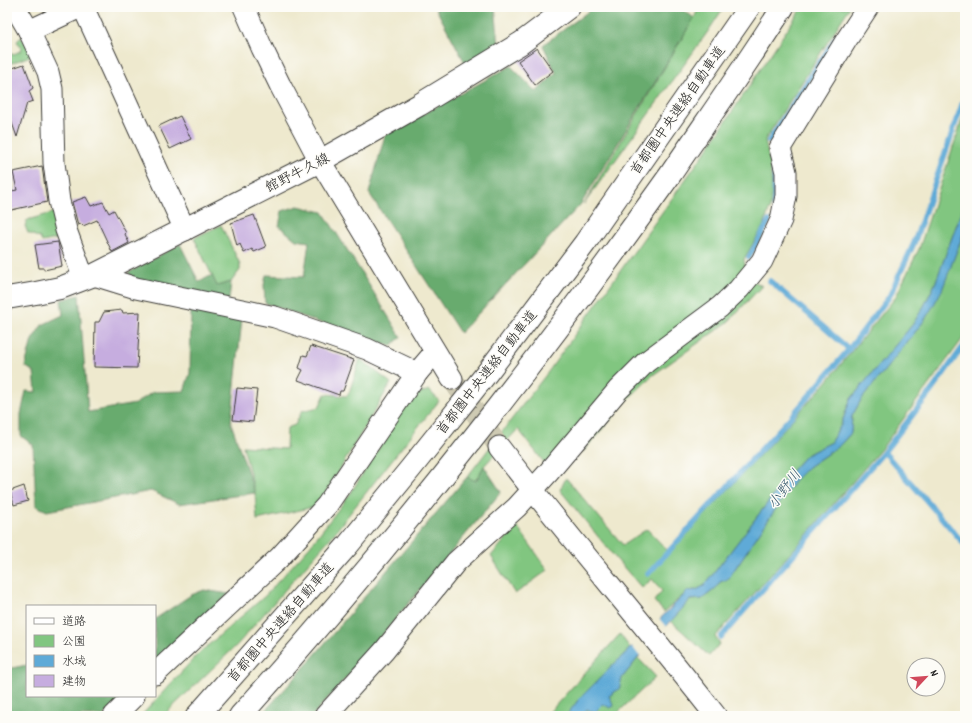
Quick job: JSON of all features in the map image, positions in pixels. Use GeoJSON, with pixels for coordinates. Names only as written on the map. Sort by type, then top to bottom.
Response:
{"type":"FeatureCollection","features":[{"type":"Feature","properties":{"kind":"main road","name":"館野牛久線"},"geometry":{"type":"LineString","coordinates":[[7,298],[60,288],[88,277],[320,161],[419,105],[521,43],[569,7]]}},
{"type":"Feature","properties":{"kind":"main road","name":"首都圏中央連絡自動車道"},"geometry":{"type":"LineString","coordinates":[[197,716],[348,545],[487,373],[585,243],[749,7]]}},
{"type":"Feature","properties":{"kind":"main road"},"geometry":{"type":"LineString","coordinates":[[240,716],[275,678],[353,587],[447,471],[566,319],[701,130],[783,7]]}},
{"type":"Feature","properties":{"kind":"street"},"geometry":{"type":"LineString","coordinates":[[15,7],[29,31],[48,72],[52,89],[54,163],[59,201],[66,230],[81,271],[88,277],[275,317],[367,349],[417,373]]}},
{"type":"Feature","properties":{"kind":"street"},"geometry":{"type":"LineString","coordinates":[[29,31],[82,7],[184,230]]}},
{"type":"Feature","properties":{"kind":"street"},"geometry":{"type":"LineString","coordinates":[[244,7],[280,85],[320,161],[452,378]]}},
{"type":"Feature","properties":{"kind":"street"},"geometry":{"type":"LineString","coordinates":[[325,716],[384,651],[456,562],[517,507],[618,390],[646,362],[720,307],[739,289],[762,262],[780,220],[786,196],[786,172],[780,148],[868,7]]}},
{"type":"Feature","properties":{"kind":"street"},"geometry":{"type":"LineString","coordinates":[[156,673],[279,558],[327,505],[417,373],[435,352]]}},
{"type":"Feature","properties":{"kind":"street"},"geometry":{"type":"LineString","coordinates":[[499,447],[532,491],[669,656],[716,716]]}},
{"type":"Feature","properties":{"kind":"street"},"geometry":{"type":"LineString","coordinates":[[114,716],[133,697]]}},
{"type":"Feature","properties":{"kind":"green space"},"geometry":{"type":"Polygon","coordinates":[[[435,7],[495,7],[499,45],[469,70],[435,7]]]}},
{"type":"Feature","properties":{"kind":"green space"},"geometry":{"type":"Polygon","coordinates":[[[594,7],[680,7],[694,18],[581,204],[460,333],[369,193],[385,135],[511,66],[536,92],[556,73],[543,45],[594,7]]]}},
{"type":"Feature","properties":{"kind":"green space"},"geometry":{"type":"Polygon","coordinates":[[[699,7],[724,7],[584,204],[694,18],[699,7]]]}},
{"type":"Feature","properties":{"kind":"green space"},"geometry":{"type":"Polygon","coordinates":[[[802,7],[850,7],[765,140],[770,164],[772,190],[770,207],[764,225],[744,259],[745,268],[729,288],[546,465],[518,429],[484,466],[475,481],[467,477],[548,372],[708,148],[802,7]]]}},
{"type":"Feature","properties":{"kind":"green space"},"geometry":{"type":"Polygon","coordinates":[[[21,37],[35,54],[7,65],[7,48],[8,47],[12,55],[22,50],[17,41],[21,37]]]}},
{"type":"Feature","properties":{"kind":"green space"},"geometry":{"type":"Polygon","coordinates":[[[965,111],[965,202],[935,284],[924,306],[913,324],[850,400],[841,425],[830,443],[806,455],[795,467],[704,586],[696,590],[688,591],[664,612],[654,601],[662,591],[652,579],[642,588],[560,490],[566,478],[623,545],[647,529],[668,551],[669,554],[825,384],[895,298],[919,249],[965,111]]]}},
{"type":"Feature","properties":{"kind":"green space"},"geometry":{"type":"Polygon","coordinates":[[[7,169],[10,169],[13,189],[7,190],[7,169]]]}},
{"type":"Feature","properties":{"kind":"green space"},"geometry":{"type":"Polygon","coordinates":[[[298,206],[323,212],[401,337],[391,346],[265,303],[264,285],[266,275],[304,277],[309,242],[296,240],[279,226],[282,211],[298,206]]]}},
{"type":"Feature","properties":{"kind":"green space"},"geometry":{"type":"Polygon","coordinates":[[[56,212],[62,238],[42,242],[40,238],[28,233],[25,226],[27,220],[56,212]]]}},
{"type":"Feature","properties":{"kind":"green space"},"geometry":{"type":"Polygon","coordinates":[[[221,225],[240,264],[240,270],[231,282],[217,286],[194,238],[221,225]]]}},
{"type":"Feature","properties":{"kind":"green space"},"geometry":{"type":"Polygon","coordinates":[[[965,229],[965,335],[882,448],[715,637],[720,643],[709,656],[671,621],[690,600],[702,599],[715,589],[720,582],[728,579],[796,479],[808,467],[840,445],[851,433],[852,416],[861,400],[924,321],[942,289],[965,229]]]}},
{"type":"Feature","properties":{"kind":"green space"},"geometry":{"type":"Polygon","coordinates":[[[180,244],[199,282],[212,275],[217,286],[231,282],[229,300],[137,285],[128,273],[180,244]]]}},
{"type":"Feature","properties":{"kind":"green space"},"geometry":{"type":"Polygon","coordinates":[[[754,281],[762,286],[728,322],[653,375],[628,399],[582,453],[611,408],[649,365],[754,281]]]}},
{"type":"Feature","properties":{"kind":"green space"},"geometry":{"type":"Polygon","coordinates":[[[79,295],[88,412],[135,404],[153,392],[184,391],[190,373],[191,309],[242,319],[231,423],[255,493],[179,504],[151,491],[47,511],[36,506],[33,445],[21,436],[21,414],[26,391],[36,392],[34,372],[25,366],[32,340],[42,325],[63,315],[61,300],[79,295]]]}},
{"type":"Feature","properties":{"kind":"green space"},"geometry":{"type":"Polygon","coordinates":[[[360,359],[391,383],[318,506],[257,520],[255,493],[243,446],[286,449],[287,428],[295,425],[302,411],[319,407],[325,394],[347,396],[360,359]]]}},
{"type":"Feature","properties":{"kind":"green space"},"geometry":{"type":"Polygon","coordinates":[[[429,390],[439,401],[332,536],[237,645],[163,716],[141,716],[198,654],[265,596],[310,546],[350,494],[394,424],[406,398],[429,390]]]}},
{"type":"Feature","properties":{"kind":"green space"},"geometry":{"type":"Polygon","coordinates":[[[484,466],[501,492],[354,669],[312,716],[260,716],[295,678],[467,477],[476,481],[484,466]]]}},
{"type":"Feature","properties":{"kind":"green space"},"geometry":{"type":"Polygon","coordinates":[[[517,526],[548,570],[515,594],[491,556],[517,526]]]}},
{"type":"Feature","properties":{"kind":"green space"},"geometry":{"type":"Polygon","coordinates":[[[204,590],[229,594],[156,667],[156,618],[191,595],[204,590]]]}},
{"type":"Feature","properties":{"kind":"green space"},"geometry":{"type":"Polygon","coordinates":[[[620,634],[630,648],[579,699],[566,716],[546,716],[620,634]]]}},
{"type":"Feature","properties":{"kind":"green space"},"geometry":{"type":"Polygon","coordinates":[[[638,658],[656,677],[614,716],[582,716],[587,709],[594,713],[603,704],[614,706],[609,696],[619,689],[622,678],[638,658]]]}},
{"type":"Feature","properties":{"kind":"green space"},"geometry":{"type":"Polygon","coordinates":[[[26,665],[26,697],[124,697],[103,716],[7,716],[7,669],[26,665]]]}},
{"type":"Feature","properties":{"kind":"water","name":"小野川"},"geometry":{"type":"Polygon","coordinates":[[[965,202],[965,229],[942,290],[924,321],[861,400],[852,416],[851,433],[840,445],[808,467],[796,479],[728,579],[720,582],[715,589],[702,599],[690,600],[638,658],[622,678],[619,689],[609,696],[614,706],[610,708],[603,704],[594,713],[587,709],[582,716],[566,716],[579,699],[688,591],[696,590],[704,586],[795,467],[806,455],[830,443],[841,425],[850,400],[913,324],[924,306],[935,284],[965,202]]]}},
{"type":"Feature","properties":{"kind":"pier"},"geometry":{"type":"Polygon","coordinates":[[[658,617],[667,628],[641,658],[631,645],[658,617]]]}},
{"type":"Feature","properties":{"kind":"building"},"geometry":{"type":"Polygon","coordinates":[[[537,48],[553,71],[535,85],[518,61],[537,48]]]}},
{"type":"Feature","properties":{"kind":"building"},"geometry":{"type":"Polygon","coordinates":[[[24,64],[33,88],[29,91],[33,101],[27,103],[17,137],[7,109],[7,70],[24,64]]]}},
{"type":"Feature","properties":{"kind":"building"},"geometry":{"type":"Polygon","coordinates":[[[180,116],[191,139],[170,149],[159,126],[180,116]]]}},
{"type":"Feature","properties":{"kind":"building"},"geometry":{"type":"Polygon","coordinates":[[[42,166],[47,202],[7,211],[7,192],[17,190],[13,172],[42,166]]]}},
{"type":"Feature","properties":{"kind":"building"},"geometry":{"type":"Polygon","coordinates":[[[86,197],[91,206],[103,202],[109,213],[114,210],[126,233],[125,234],[129,243],[112,252],[97,220],[83,226],[81,224],[78,225],[72,202],[86,197]]]}},
{"type":"Feature","properties":{"kind":"building"},"geometry":{"type":"Polygon","coordinates":[[[254,215],[266,247],[254,252],[252,249],[244,253],[240,244],[237,246],[231,223],[254,215]]]}},
{"type":"Feature","properties":{"kind":"building"},"geometry":{"type":"Polygon","coordinates":[[[58,242],[62,266],[44,270],[44,268],[39,268],[35,245],[58,242]]]}},
{"type":"Feature","properties":{"kind":"building"},"geometry":{"type":"Polygon","coordinates":[[[122,310],[123,313],[140,312],[137,368],[94,367],[95,322],[99,322],[104,312],[122,310]]]}},
{"type":"Feature","properties":{"kind":"building"},"geometry":{"type":"Polygon","coordinates":[[[311,346],[354,360],[343,391],[340,391],[339,395],[298,380],[303,370],[299,368],[303,355],[307,356],[311,346]]]}},
{"type":"Feature","properties":{"kind":"building"},"geometry":{"type":"Polygon","coordinates":[[[237,388],[257,390],[253,422],[233,420],[237,388]]]}},
{"type":"Feature","properties":{"kind":"building"},"geometry":{"type":"Polygon","coordinates":[[[24,486],[28,501],[14,505],[10,491],[24,486]]]}},
{"type":"Feature","properties":{"kind":"waterway"},"geometry":{"type":"LineString","coordinates":[[769,141],[837,36]]}},
{"type":"Feature","properties":{"kind":"waterway"},"geometry":{"type":"LineString","coordinates":[[648,574],[796,411],[849,349],[889,297],[914,243],[965,96]]}},
{"type":"Feature","properties":{"kind":"waterway"},"geometry":{"type":"LineString","coordinates":[[774,206],[775,168]]}},
{"type":"Feature","properties":{"kind":"waterway"},"geometry":{"type":"LineString","coordinates":[[749,257],[769,221]]}},
{"type":"Feature","properties":{"kind":"waterway"},"geometry":{"type":"LineString","coordinates":[[770,281],[849,349]]}},
{"type":"Feature","properties":{"kind":"waterway"},"geometry":{"type":"LineString","coordinates":[[721,637],[884,452],[965,344]]}},
{"type":"Feature","properties":{"kind":"waterway"},"geometry":{"type":"LineString","coordinates":[[884,452],[965,545]]}},
{"type":"Feature","properties":{"kind":"tunnel"},"geometry":{"type":"LineString","coordinates":[[452,379],[499,447]]}}]}
